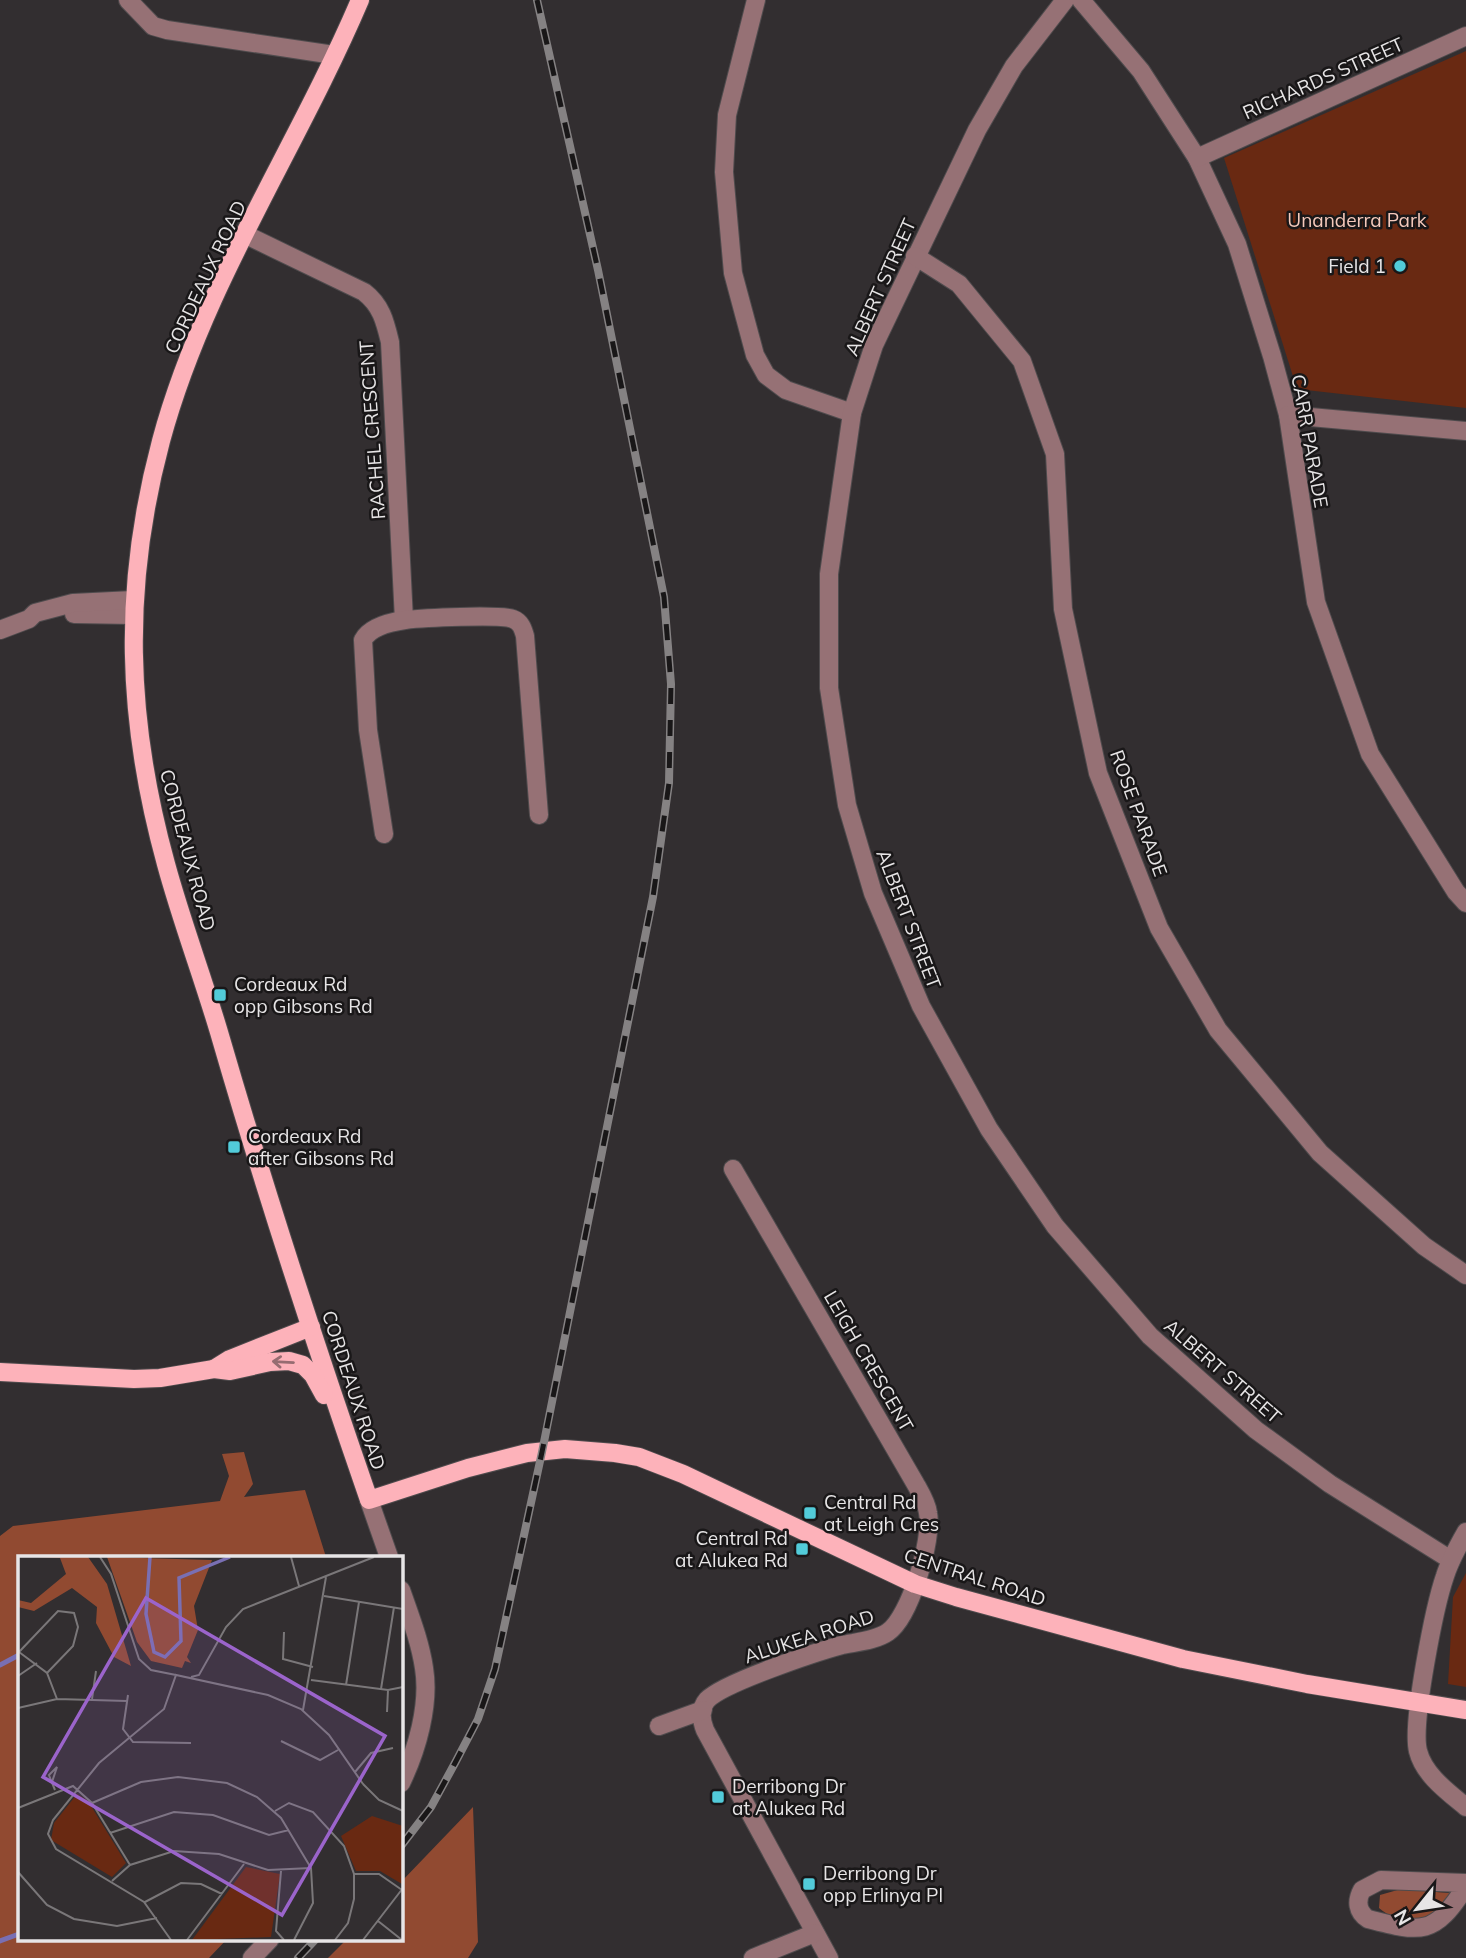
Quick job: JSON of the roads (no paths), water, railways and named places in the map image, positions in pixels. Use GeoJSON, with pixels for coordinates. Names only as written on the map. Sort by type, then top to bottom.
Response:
{"type":"FeatureCollection","features":[{"type":"Feature","properties":{"kind":"main road","name":"CORDEAUX ROAD"},"geometry":{"type":"LineString","coordinates":[[360,0],[192,351],[162,438],[145,511],[133,607],[134,695],[145,776],[155,824],[257,1164],[369,1500]]}},
{"type":"Feature","properties":{"kind":"main road"},"geometry":{"type":"LineString","coordinates":[[214,1370],[230,1359],[311,1327]]}},
{"type":"Feature","properties":{"kind":"main road"},"geometry":{"type":"LineString","coordinates":[[0,1372],[134,1379],[179,1376],[289,1361],[303,1366],[313,1375],[340,1433],[351,1448]]}},
{"type":"Feature","properties":{"kind":"main road","name":"CENTRAL ROAD"},"geometry":{"type":"LineString","coordinates":[[369,1500],[480,1464],[527,1453],[565,1449],[615,1452],[639,1457],[683,1474],[915,1584],[1183,1659],[1466,1710]]}},
{"type":"Feature","properties":{"kind":"street"},"geometry":{"type":"LineString","coordinates":[[128,0],[153,26],[167,30],[334,55]]}},
{"type":"Feature","properties":{"kind":"street"},"geometry":{"type":"LineString","coordinates":[[756,0],[727,115],[724,172],[733,273],[755,355],[766,375],[786,390],[852,413]]}},
{"type":"Feature","properties":{"kind":"street","name":"ALBERT STREET"},"geometry":{"type":"LineString","coordinates":[[1065,0],[1014,66],[977,130],[874,345],[852,413],[829,574],[828,688],[851,818],[873,894],[921,1006],[989,1129],[1055,1226],[1150,1336],[1255,1430],[1330,1483],[1451,1560]]}},
{"type":"Feature","properties":{"kind":"street","name":"CARR PARADE"},"geometry":{"type":"LineString","coordinates":[[1081,0],[1141,71],[1197,158],[1237,244],[1272,356],[1287,415],[1315,602],[1370,754],[1456,892],[1466,903]]}},
{"type":"Feature","properties":{"kind":"street","name":"RICHARDS STREET"},"geometry":{"type":"LineString","coordinates":[[1197,158],[1466,36]]}},
{"type":"Feature","properties":{"kind":"street","name":"RACHEL CRESCENT"},"geometry":{"type":"LineString","coordinates":[[246,235],[364,292],[376,301],[383,315],[390,342],[404,620]]}},
{"type":"Feature","properties":{"kind":"street","name":"ROSE PARADE"},"geometry":{"type":"LineString","coordinates":[[915,256],[960,284],[1022,361],[1055,454],[1063,608],[1098,773],[1159,928],[1218,1030],[1320,1153],[1424,1246],[1466,1275]]}},
{"type":"Feature","properties":{"kind":"street"},"geometry":{"type":"LineString","coordinates":[[1287,415],[1466,431]]}},
{"type":"Feature","properties":{"kind":"street"},"geometry":{"type":"LineString","coordinates":[[0,630],[29,619],[38,621],[133,607]]}},
{"type":"Feature","properties":{"kind":"street"},"geometry":{"type":"LineString","coordinates":[[384,834],[368,730],[363,640],[372,629],[404,620],[498,617],[515,619],[521,625],[525,636],[539,815]]}},
{"type":"Feature","properties":{"kind":"street","name":"LEIGH CRESCENT"},"geometry":{"type":"LineString","coordinates":[[733,1169],[915,1483],[928,1511],[929,1529],[925,1555],[915,1584]]}},
{"type":"Feature","properties":{"kind":"street","name":"CORDEAUX ROAD"},"geometry":{"type":"LineString","coordinates":[[369,1500],[389,1556]]}},
{"type":"Feature","properties":{"kind":"street"},"geometry":{"type":"LineString","coordinates":[[1466,1532],[1451,1560],[1437,1600],[1416,1729],[1418,1751],[1433,1777],[1466,1807]]}},
{"type":"Feature","properties":{"kind":"street","name":"ALUKEA ROAD"},"geometry":{"type":"LineString","coordinates":[[659,1726],[703,1710],[706,1701],[739,1682],[815,1653],[887,1633],[897,1623],[915,1584]]}},
{"type":"Feature","properties":{"kind":"street"},"geometry":{"type":"LineString","coordinates":[[402,1593],[419,1644],[425,1670],[425,1687],[419,1731],[402,1781]]}},
{"type":"Feature","properties":{"kind":"street"},"geometry":{"type":"LineString","coordinates":[[703,1710],[701,1721],[705,1730],[829,1958]]}},
{"type":"Feature","properties":{"kind":"street"},"geometry":{"type":"LineString","coordinates":[[1375,1881],[1466,1884],[1451,1910],[1431,1925],[1420,1929],[1408,1929],[1368,1919],[1362,1916],[1357,1904],[1362,1890],[1375,1881]]}},
{"type":"Feature","properties":{"kind":"street"},"geometry":{"type":"LineString","coordinates":[[753,1958],[816,1933]]}},
{"type":"Feature","properties":{"kind":"street"},"geometry":{"type":"LineString","coordinates":[[252,1958],[269,1940]]}},
{"type":"Feature","properties":{"kind":"waterway"},"geometry":{"type":"LineString","coordinates":[[0,1665],[18,1656]]}},
{"type":"Feature","properties":{"kind":"waterway"},"geometry":{"type":"LineString","coordinates":[[0,1941],[18,1934]]}},
{"type":"Feature","properties":{"kind":"railway"},"geometry":{"type":"LineString","coordinates":[[402,1845],[431,1807],[455,1763],[478,1719],[495,1669],[542,1452],[653,897],[669,783],[671,684],[664,597],[598,270],[537,0]]}},
{"type":"Feature","properties":{"kind":"railway"},"geometry":{"type":"LineString","coordinates":[[298,1958],[315,1940]]}},
{"type":"Feature","properties":{"kind":"place","name":"Field 1"},"geometry":{"type":"Point","coordinates":[1400,266]}},
{"type":"Feature","properties":{"kind":"place","name":"Cordeaux Rd opp Gibsons Rd"},"geometry":{"type":"Point","coordinates":[220,995]}},
{"type":"Feature","properties":{"kind":"place","name":"Cordeaux Rd after Gibsons Rd"},"geometry":{"type":"Point","coordinates":[234,1147]}},
{"type":"Feature","properties":{"kind":"place","name":"Central Rd at Leigh Cres"},"geometry":{"type":"Point","coordinates":[810,1513]}},
{"type":"Feature","properties":{"kind":"place","name":"Central Rd at Alukea Rd"},"geometry":{"type":"Point","coordinates":[802,1549]}},
{"type":"Feature","properties":{"kind":"place","name":"Derribong Dr at Alukea Rd"},"geometry":{"type":"Point","coordinates":[718,1797]}},
{"type":"Feature","properties":{"kind":"place","name":"Derribong Dr opp Erlinya Pl"},"geometry":{"type":"Point","coordinates":[809,1884]}},
{"type":"Feature","properties":{"kind":"park label","name":"Unanderra Park"},"geometry":{"type":"Point","coordinates":[1357,220]}}]}
